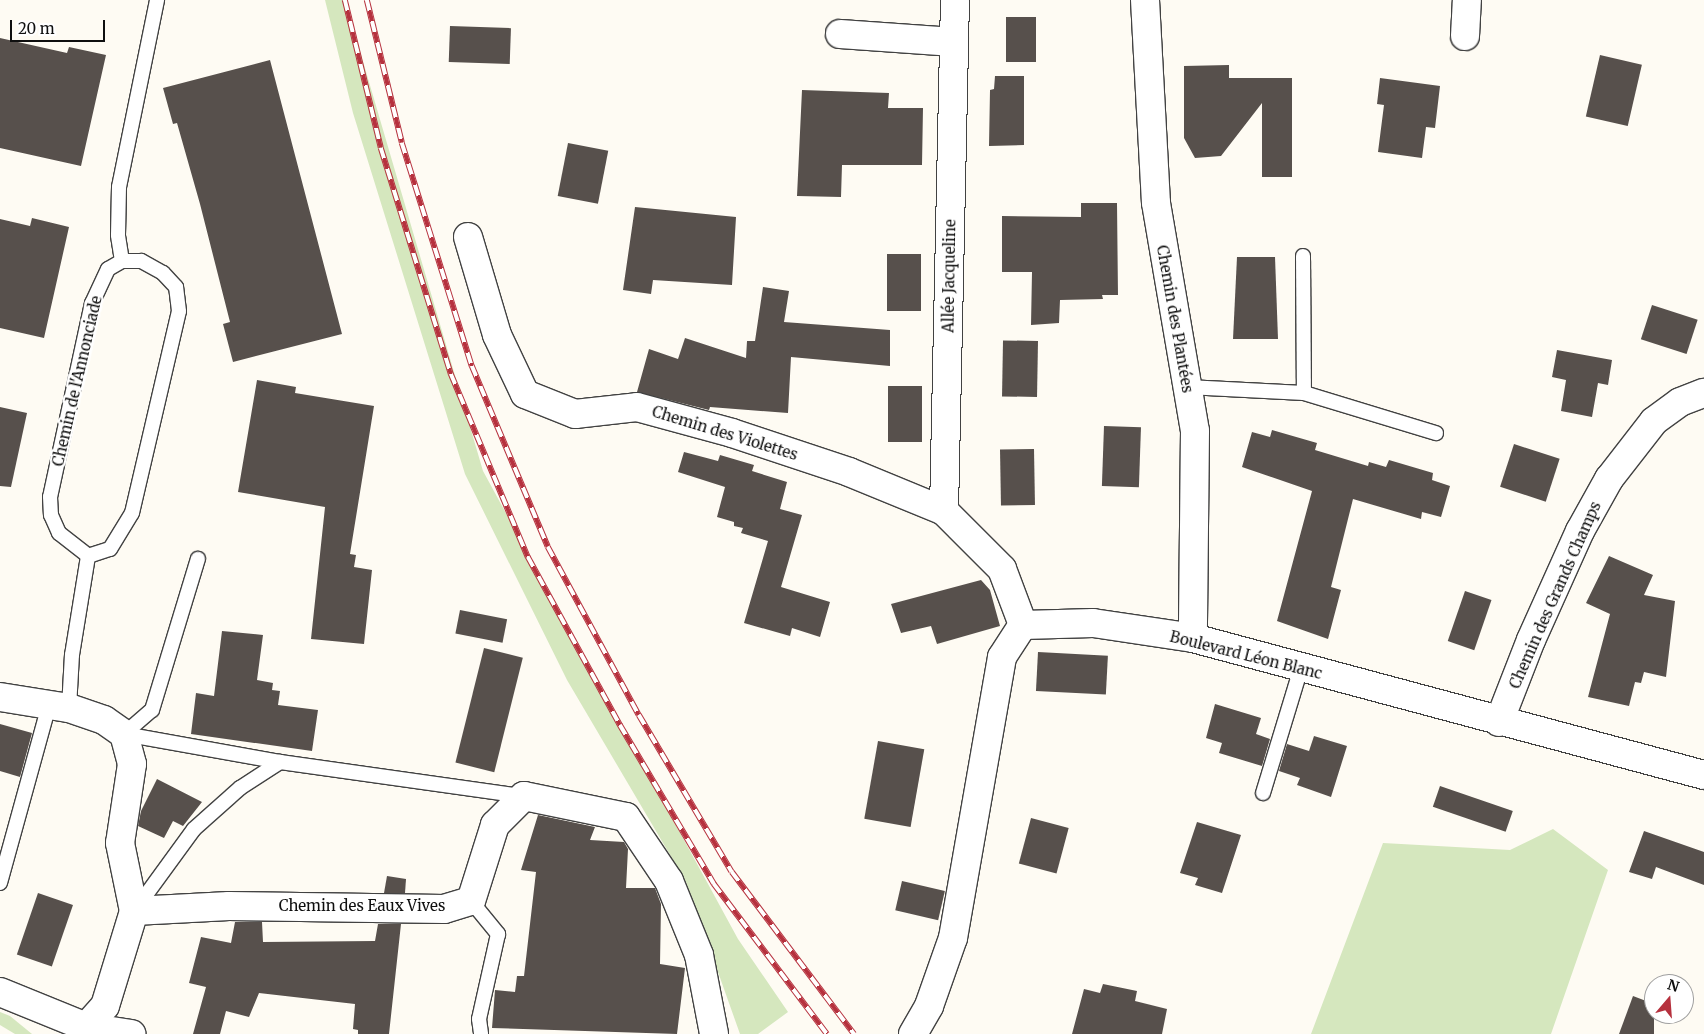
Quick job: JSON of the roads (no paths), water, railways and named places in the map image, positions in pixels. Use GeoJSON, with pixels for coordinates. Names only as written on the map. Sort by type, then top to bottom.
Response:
{"type":"FeatureCollection","features":[{"type":"Feature","properties":{"kind":"street","name":"Allée Jacqueline"},"geometry":{"type":"LineString","coordinates":[[944,511],[954,0]]}},
{"type":"Feature","properties":{"kind":"street","name":"Chemin des Plantées"},"geometry":{"type":"LineString","coordinates":[[1145,0],[1156,203],[1194,431],[1193,638]]}},
{"type":"Feature","properties":{"kind":"street"},"geometry":{"type":"LineString","coordinates":[[1465,36],[1467,0]]}},
{"type":"Feature","properties":{"kind":"street"},"geometry":{"type":"LineString","coordinates":[[840,34],[954,42]]}},
{"type":"Feature","properties":{"kind":"street","name":"Chemin des Violettes"},"geometry":{"type":"LineString","coordinates":[[468,237],[497,335],[526,394],[575,414],[637,407],[732,433],[849,472],[944,511],[1002,569],[1022,625]]}},
{"type":"Feature","properties":{"kind":"street","name":"Chemin des Grands Champs"},"geometry":{"type":"LineString","coordinates":[[1499,722],[1531,640],[1580,531],[1609,479],[1654,421],[1680,402],[1704,392]]}},
{"type":"Feature","properties":{"kind":"street","name":"Boulevard Léon Blanc"},"geometry":{"type":"LineString","coordinates":[[1022,625],[1093,623],[1193,638],[1499,722],[1704,775]]}},
{"type":"Feature","properties":{"kind":"street"},"geometry":{"type":"LineString","coordinates":[[913,1034],[929,1006],[953,938],[1002,657],[1022,625]]}},
{"type":"Feature","properties":{"kind":"street"},"geometry":{"type":"LineString","coordinates":[[0,697],[59,707],[104,720],[124,734],[132,764],[120,843],[134,911],[105,1006],[87,1031]]}},
{"type":"Feature","properties":{"kind":"street"},"geometry":{"type":"LineString","coordinates":[[471,901],[495,825],[524,796],[626,817],[669,881],[700,955],[714,1034]]}},
{"type":"Feature","properties":{"kind":"street","name":"Chemin des Eaux Vives"},"geometry":{"type":"LineString","coordinates":[[134,911],[229,906],[444,909],[471,901]]}},
{"type":"Feature","properties":{"kind":"street"},"geometry":{"type":"LineString","coordinates":[[0,992],[87,1031],[131,1034]]}},
{"type":"Feature","properties":{"kind":"lane"},"geometry":{"type":"LineString","coordinates":[[0,883],[59,707],[72,655],[88,556],[110,549],[132,512],[179,310],[176,287],[163,273],[140,261],[122,261],[118,234],[119,187],[157,0]]}},
{"type":"Feature","properties":{"kind":"lane"},"geometry":{"type":"LineString","coordinates":[[1303,256],[1304,394]]}},
{"type":"Feature","properties":{"kind":"lane","name":"Chemin de l'Annonciade"},"geometry":{"type":"LineString","coordinates":[[88,556],[59,533],[51,516],[50,497],[92,303],[108,269],[122,261]]}},
{"type":"Feature","properties":{"kind":"lane"},"geometry":{"type":"LineString","coordinates":[[1187,387],[1304,394],[1436,433]]}},
{"type":"Feature","properties":{"kind":"lane"},"geometry":{"type":"LineString","coordinates":[[124,734],[152,710],[198,559]]}},
{"type":"Feature","properties":{"kind":"lane"},"geometry":{"type":"LineString","coordinates":[[1263,793],[1301,668]]}},
{"type":"Feature","properties":{"kind":"lane"},"geometry":{"type":"LineString","coordinates":[[124,734],[280,762],[524,796]]}},
{"type":"Feature","properties":{"kind":"lane"},"geometry":{"type":"LineString","coordinates":[[134,911],[194,829],[240,788],[280,762]]}},
{"type":"Feature","properties":{"kind":"lane"},"geometry":{"type":"LineString","coordinates":[[471,901],[498,934],[479,1019],[481,1034]]}},
{"type":"Feature","properties":{"kind":"railway"},"geometry":{"type":"LineString","coordinates":[[345,0],[381,148],[451,374],[528,557],[620,725],[714,884],[827,1034]]}},
{"type":"Feature","properties":{"kind":"railway"},"geometry":{"type":"LineString","coordinates":[[367,0],[402,143],[472,366],[548,547],[639,715],[732,872],[854,1034]]}}]}
